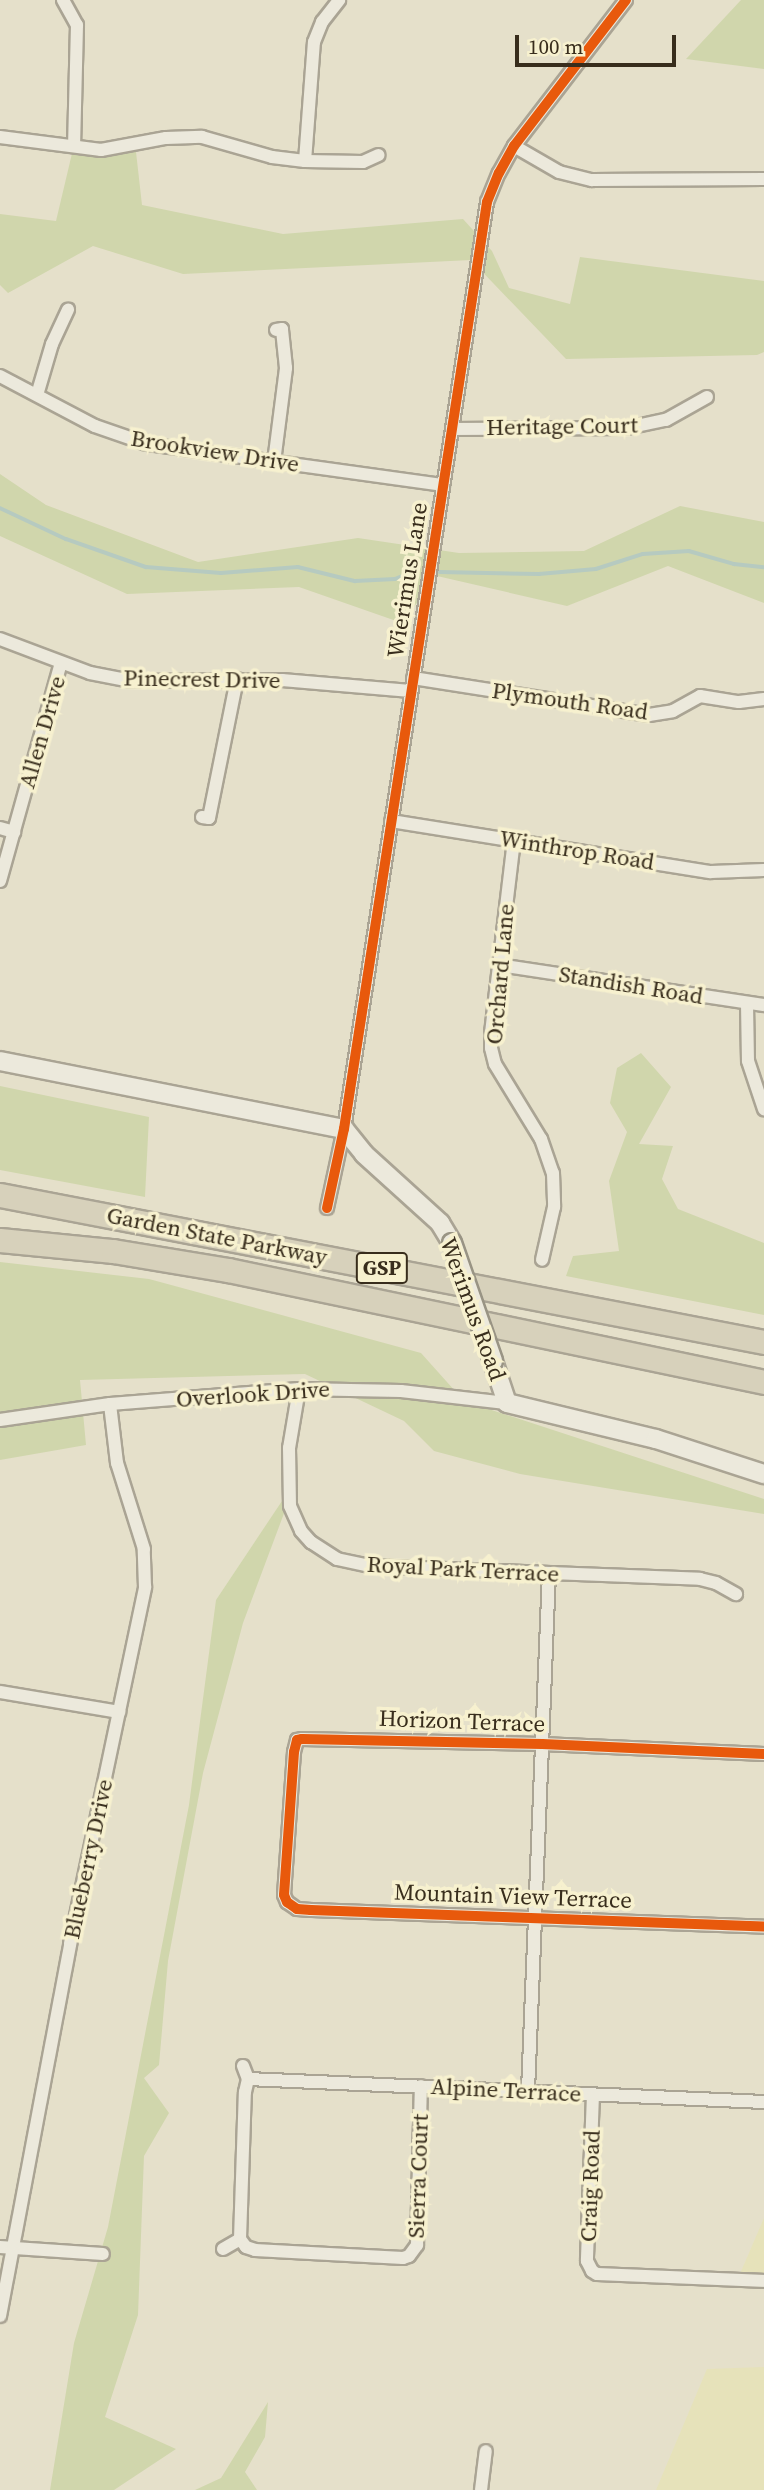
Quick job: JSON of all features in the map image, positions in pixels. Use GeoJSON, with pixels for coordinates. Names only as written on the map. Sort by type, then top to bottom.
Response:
{"type":"FeatureCollection","features":[{"type":"Feature","properties":{"kind":"highway","name":"Garden State Parkway"},"geometry":{"type":"LineString","coordinates":[[0,1195],[764,1342]]}},
{"type":"Feature","properties":{"kind":"highway","name":"Garden State Parkway"},"geometry":{"type":"LineString","coordinates":[[0,1240],[113,1251],[228,1270],[764,1382]]}},
{"type":"Feature","properties":{"kind":"main road"},"geometry":{"type":"LineString","coordinates":[[0,1061],[344,1129]]}},
{"type":"Feature","properties":{"kind":"main road","name":"Werimus Road"},"geometry":{"type":"LineString","coordinates":[[344,1129],[364,1154],[433,1215],[452,1244],[507,1403],[644,1435],[764,1474]]}},
{"type":"Feature","properties":{"kind":"street"},"geometry":{"type":"LineString","coordinates":[[63,0],[77,25],[74,145]]}},
{"type":"Feature","properties":{"kind":"street"},"geometry":{"type":"LineString","coordinates":[[305,161],[314,43],[322,22],[339,0]]}},
{"type":"Feature","properties":{"kind":"street","name":"Wierimus Lane"},"geometry":{"type":"LineString","coordinates":[[327,1208],[344,1129],[487,202],[514,146],[625,0]]}},
{"type":"Feature","properties":{"kind":"street"},"geometry":{"type":"LineString","coordinates":[[0,137],[101,150],[166,138],[202,137],[272,157],[305,161],[363,162],[379,155]]}},
{"type":"Feature","properties":{"kind":"street"},"geometry":{"type":"LineString","coordinates":[[514,146],[559,172],[592,180],[764,179]]}},
{"type":"Feature","properties":{"kind":"street"},"geometry":{"type":"LineString","coordinates":[[37,395],[52,344],[68,309]]}},
{"type":"Feature","properties":{"kind":"street"},"geometry":{"type":"LineString","coordinates":[[274,462],[286,369],[282,329],[276,331]]}},
{"type":"Feature","properties":{"kind":"street","name":"Brookview Drive"},"geometry":{"type":"LineString","coordinates":[[0,376],[119,436],[165,447],[443,485]]}},
{"type":"Feature","properties":{"kind":"street","name":"Heritage Court"},"geometry":{"type":"LineString","coordinates":[[452,429],[627,428],[666,420],[707,397]]}},
{"type":"Feature","properties":{"kind":"street","name":"Pinecrest Drive"},"geometry":{"type":"LineString","coordinates":[[0,639],[61,663],[131,681],[237,679],[411,691]]}},
{"type":"Feature","properties":{"kind":"street","name":"Allen Drive"},"geometry":{"type":"LineString","coordinates":[[0,881],[61,663]]}},
{"type":"Feature","properties":{"kind":"street","name":"Plymouth Road"},"geometry":{"type":"LineString","coordinates":[[413,678],[649,715],[673,711],[700,696],[739,702],[764,699]]}},
{"type":"Feature","properties":{"kind":"street"},"geometry":{"type":"LineString","coordinates":[[202,817],[209,818],[237,679]]}},
{"type":"Feature","properties":{"kind":"street","name":"Winthrop Road"},"geometry":{"type":"LineString","coordinates":[[391,821],[711,872],[764,870]]}},
{"type":"Feature","properties":{"kind":"street"},"geometry":{"type":"LineString","coordinates":[[0,828],[14,832]]}},
{"type":"Feature","properties":{"kind":"street","name":"Orchard Lane"},"geometry":{"type":"LineString","coordinates":[[514,840],[491,1032],[495,1064],[541,1139],[552,1173],[554,1207],[542,1260]]}},
{"type":"Feature","properties":{"kind":"street","name":"Standish Road"},"geometry":{"type":"LineString","coordinates":[[499,965],[764,1005]]}},
{"type":"Feature","properties":{"kind":"street"},"geometry":{"type":"LineString","coordinates":[[747,1004],[748,1061],[764,1109]]}},
{"type":"Feature","properties":{"kind":"street","name":"Overlook Drive"},"geometry":{"type":"LineString","coordinates":[[0,1420],[110,1404],[299,1389],[401,1391],[507,1403]]}},
{"type":"Feature","properties":{"kind":"street","name":"Royal Park Terrace"},"geometry":{"type":"LineString","coordinates":[[299,1389],[289,1448],[288,1492],[295,1519],[311,1542],[323,1552],[352,1564],[369,1566],[700,1579],[716,1583],[736,1594]]}},
{"type":"Feature","properties":{"kind":"street","name":"Blueberry Drive"},"geometry":{"type":"LineString","coordinates":[[0,2316],[6,2248],[145,1587],[146,1565],[141,1530],[117,1463],[110,1404]]}},
{"type":"Feature","properties":{"kind":"street"},"geometry":{"type":"LineString","coordinates":[[528,2091],[549,1573]]}},
{"type":"Feature","properties":{"kind":"street"},"geometry":{"type":"LineString","coordinates":[[0,1692],[119,1712]]}},
{"type":"Feature","properties":{"kind":"street","name":"Horizon Terrace"},"geometry":{"type":"LineString","coordinates":[[288,1878],[297,1740],[307,1737],[764,1754]]}},
{"type":"Feature","properties":{"kind":"street","name":"Mountain View Terrace"},"geometry":{"type":"LineString","coordinates":[[288,1878],[284,1895],[287,1902],[297,1909],[764,1927]]}},
{"type":"Feature","properties":{"kind":"street"},"geometry":{"type":"LineString","coordinates":[[223,2249],[240,2239],[245,2092],[248,2079],[243,2066]]}},
{"type":"Feature","properties":{"kind":"street","name":"Alpine Terrace"},"geometry":{"type":"LineString","coordinates":[[248,2079],[764,2102]]}},
{"type":"Feature","properties":{"kind":"street","name":"Sierra Court"},"geometry":{"type":"LineString","coordinates":[[240,2239],[246,2247],[255,2250],[403,2259],[409,2256],[417,2245],[421,2087]]}},
{"type":"Feature","properties":{"kind":"street","name":"Craig Road"},"geometry":{"type":"LineString","coordinates":[[593,2094],[587,2261],[592,2272],[764,2281]]}},
{"type":"Feature","properties":{"kind":"street"},"geometry":{"type":"LineString","coordinates":[[6,2248],[103,2254]]}},
{"type":"Feature","properties":{"kind":"street"},"geometry":{"type":"LineString","coordinates":[[481,2490],[486,2451]]}},
{"type":"Feature","properties":{"kind":"shaded area"},"geometry":{"type":"Polygon","coordinates":[[[764,2218],[764,2278],[739,2276],[764,2218]]]}},
{"type":"Feature","properties":{"kind":"shaded area"},"geometry":{"type":"Polygon","coordinates":[[[764,2367],[764,2490],[656,2490],[707,2369],[764,2367]]]}},
{"type":"Feature","properties":{"kind":"green space"},"geometry":{"type":"Polygon","coordinates":[[[741,0],[764,0],[764,69],[686,59],[741,0]]]}},
{"type":"Feature","properties":{"kind":"green space"},"geometry":{"type":"Polygon","coordinates":[[[135,143],[142,205],[283,234],[463,219],[492,251],[509,288],[570,304],[580,257],[764,281],[764,352],[757,355],[566,359],[471,260],[183,274],[93,246],[8,293],[0,285],[0,214],[56,221],[74,145],[135,143]]]}},
{"type":"Feature","properties":{"kind":"green space"},"geometry":{"type":"Polygon","coordinates":[[[0,474],[46,505],[198,562],[358,538],[459,553],[584,551],[680,506],[764,522],[764,603],[668,566],[567,606],[437,576],[402,623],[299,587],[127,594],[0,536],[0,474]]]}},
{"type":"Feature","properties":{"kind":"green space"},"geometry":{"type":"Polygon","coordinates":[[[641,1053],[671,1087],[639,1144],[673,1146],[662,1179],[678,1209],[764,1243],[764,1315],[566,1276],[573,1256],[619,1251],[609,1181],[627,1132],[610,1103],[617,1068],[641,1053]]]}},
{"type":"Feature","properties":{"kind":"green space"},"geometry":{"type":"Polygon","coordinates":[[[0,1086],[149,1117],[145,1197],[0,1170],[0,1086]]]}},
{"type":"Feature","properties":{"kind":"green space"},"geometry":{"type":"Polygon","coordinates":[[[0,1262],[149,1279],[421,1353],[464,1401],[764,1499],[764,1514],[520,1474],[434,1451],[404,1421],[305,1374],[80,1380],[86,1445],[0,1460],[0,1262]]]}},
{"type":"Feature","properties":{"kind":"green space"},"geometry":{"type":"Polygon","coordinates":[[[288,1492],[289,1500],[243,1623],[203,1773],[168,1961],[159,2065],[144,2078],[169,2113],[144,2156],[138,2315],[105,2417],[176,2449],[114,2490],[50,2490],[74,2343],[108,2227],[189,1805],[216,1600],[288,1492]]]}},
{"type":"Feature","properties":{"kind":"green space"},"geometry":{"type":"Polygon","coordinates":[[[268,2402],[265,2437],[245,2472],[257,2490],[195,2490],[221,2478],[268,2402]]]}},
{"type":"Feature","properties":{"kind":"waterway"},"geometry":{"type":"LineString","coordinates":[[0,508],[66,539],[146,567],[221,573],[298,567],[355,581],[395,579],[415,571]]}},
{"type":"Feature","properties":{"kind":"waterway"},"geometry":{"type":"LineString","coordinates":[[440,572],[539,574],[596,569],[643,554],[689,551],[734,564],[764,567]]}},
{"type":"Feature","properties":{"kind":"cycle path"},"geometry":{"type":"LineString","coordinates":[[327,1208],[344,1129],[487,202],[514,146],[626,0]]}},
{"type":"Feature","properties":{"kind":"cycle path"},"geometry":{"type":"LineString","coordinates":[[764,1754],[542,1744],[297,1740],[284,1895],[287,1902],[297,1909],[311,1910],[764,1927]]}}]}
